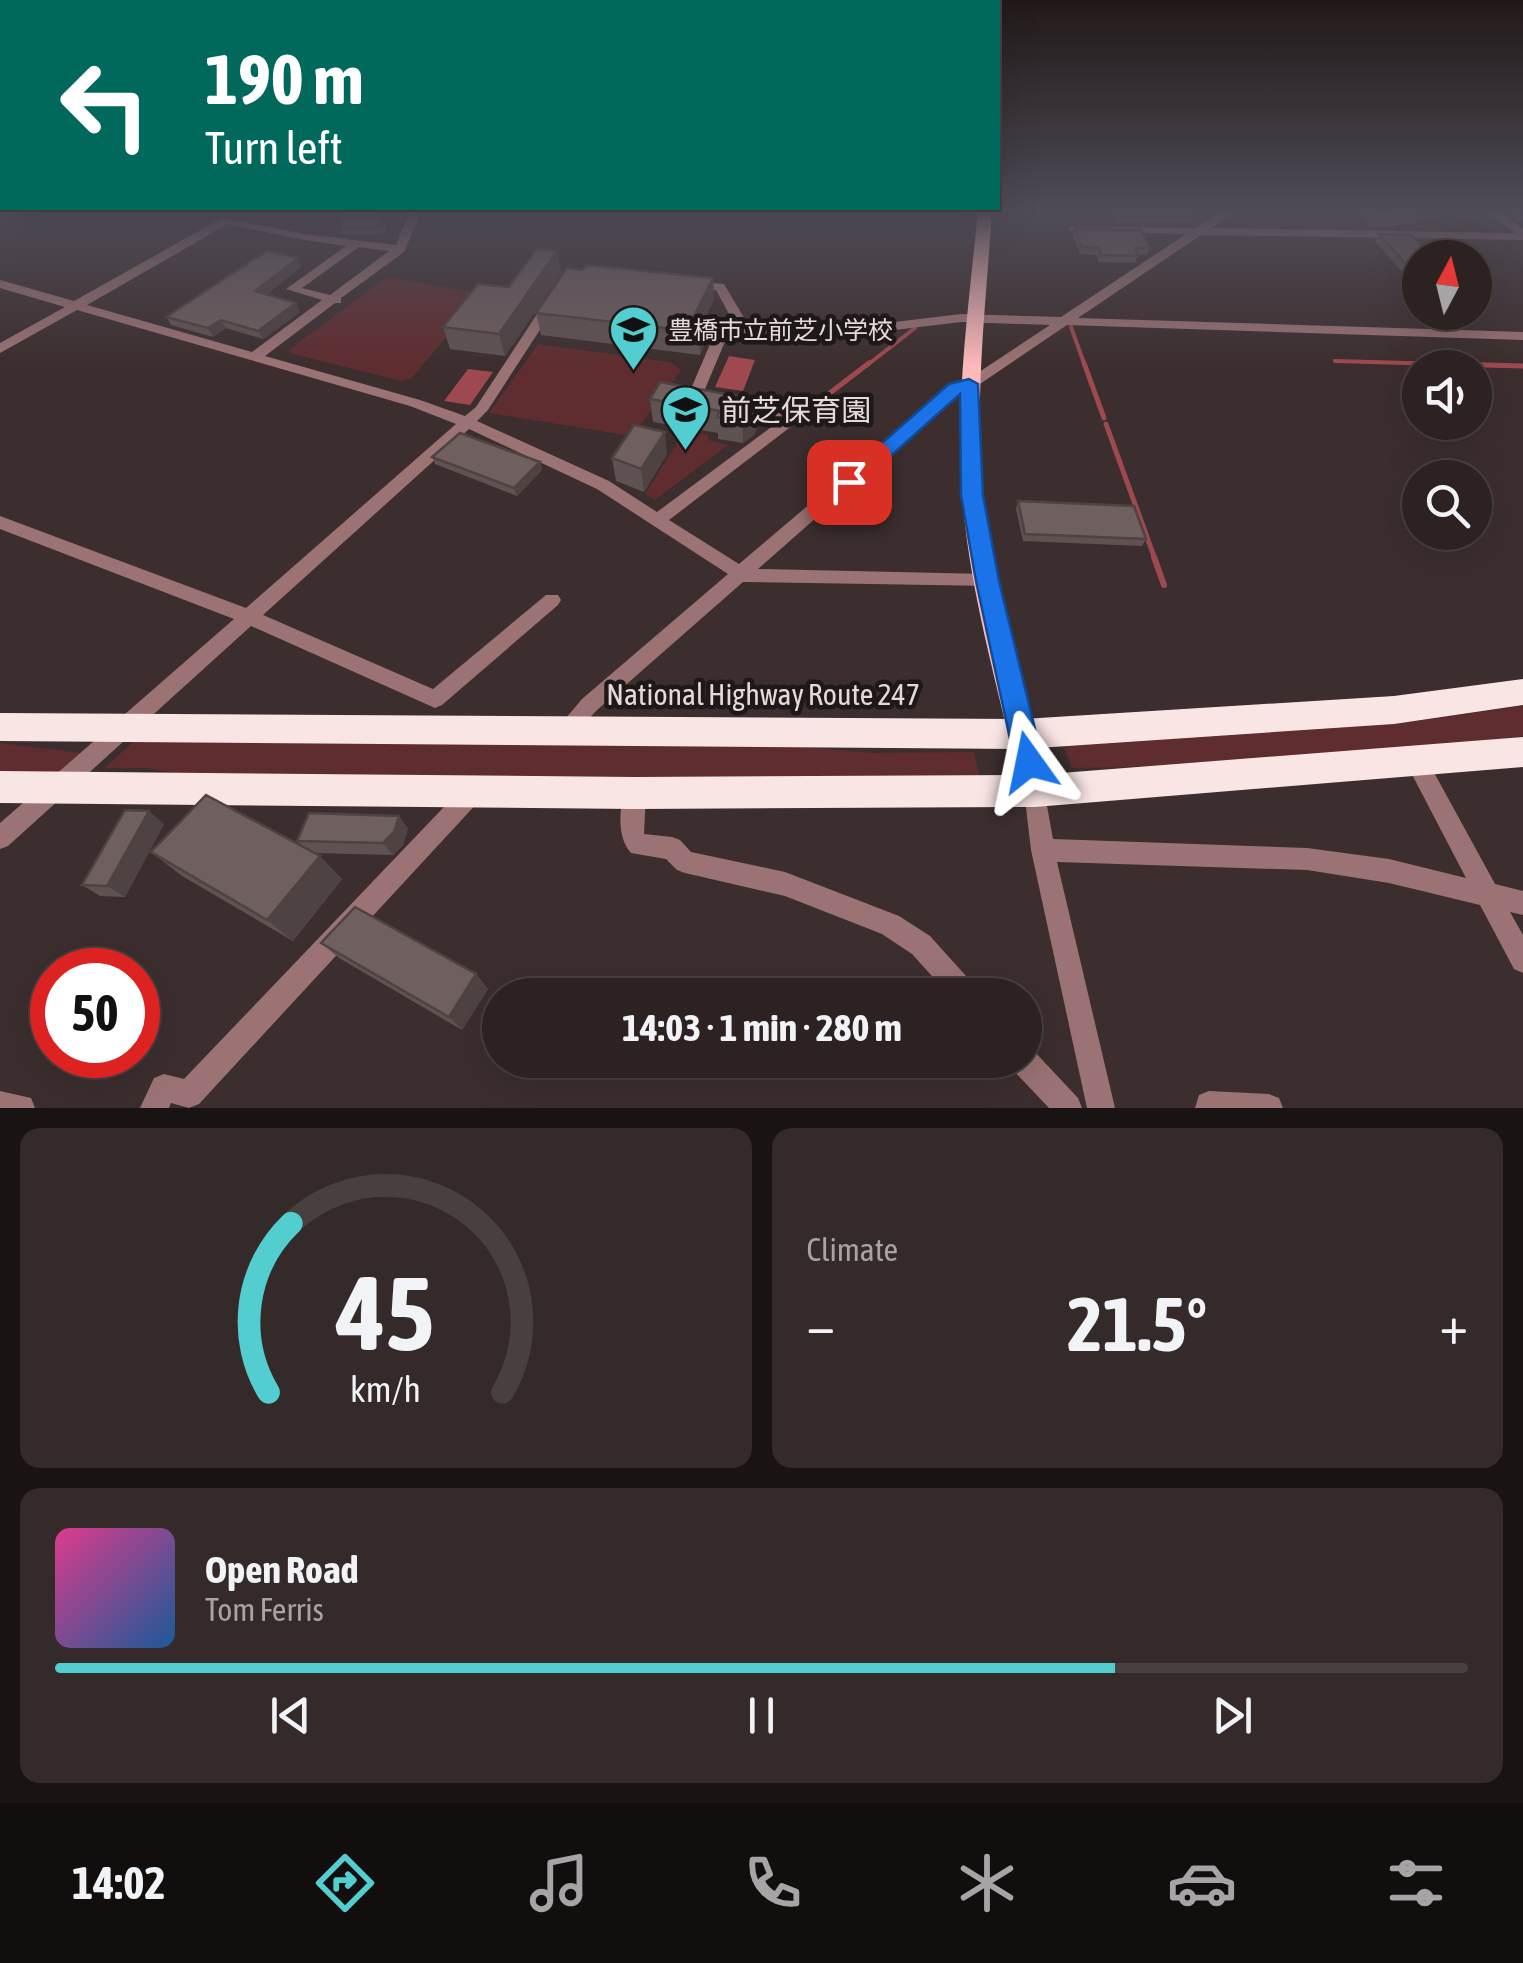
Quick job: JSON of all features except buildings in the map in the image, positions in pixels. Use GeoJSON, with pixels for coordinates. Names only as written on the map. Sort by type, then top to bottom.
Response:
{"type":"FeatureCollection","features":[{"type":"Feature","properties":{"kind":"highway","name":"National Highway Route 247"},"geometry":{"type":"LineString","coordinates":[[0,727],[1023,734],[1394,710],[1523,692]]}},
{"type":"Feature","properties":{"kind":"highway"},"geometry":{"type":"LineString","coordinates":[[0,787],[635,793],[1035,791],[1523,752]]}},
{"type":"Feature","properties":{"kind":"main road"},"geometry":{"type":"LineString","coordinates":[[980,263],[969,384],[972,495],[987,581],[1035,791]]}},
{"type":"Feature","properties":{"kind":"street"},"geometry":{"type":"LineString","coordinates":[[0,350],[151,263]]}},
{"type":"Feature","properties":{"kind":"street"},"geometry":{"type":"LineString","coordinates":[[329,263],[292,289],[336,300]]}},
{"type":"Feature","properties":{"kind":"street"},"geometry":{"type":"LineString","coordinates":[[254,357],[383,263]]}},
{"type":"Feature","properties":{"kind":"street"},"geometry":{"type":"LineString","coordinates":[[566,730],[955,388],[969,384],[1148,263]]}},
{"type":"Feature","properties":{"kind":"street"},"geometry":{"type":"LineString","coordinates":[[682,282],[720,287],[744,329]]}},
{"type":"Feature","properties":{"kind":"street"},"geometry":{"type":"LineString","coordinates":[[0,284],[415,403],[466,422],[603,485],[742,575],[987,581]]}},
{"type":"Feature","properties":{"kind":"street"},"geometry":{"type":"LineString","coordinates":[[0,838],[120,727],[481,410],[563,285]]}},
{"type":"Feature","properties":{"kind":"street"},"geometry":{"type":"LineString","coordinates":[[708,407],[691,404],[724,328],[878,328],[975,319],[1523,336]]}},
{"type":"Feature","properties":{"kind":"street"},"geometry":{"type":"LineString","coordinates":[[657,520],[792,420],[725,410]]}},
{"type":"Feature","properties":{"kind":"street"},"geometry":{"type":"LineString","coordinates":[[0,522],[246,616],[434,698],[552,600]]}},
{"type":"Feature","properties":{"kind":"street"},"geometry":{"type":"LineString","coordinates":[[1417,763],[1523,960]]}},
{"type":"Feature","properties":{"kind":"street"},"geometry":{"type":"LineString","coordinates":[[1035,791],[1043,850],[1101,1108]]}},
{"type":"Feature","properties":{"kind":"street"},"geometry":{"type":"LineString","coordinates":[[154,1108],[164,1088],[190,1094],[473,792]]}},
{"type":"Feature","properties":{"kind":"street"},"geometry":{"type":"LineString","coordinates":[[635,793],[632,838],[639,845],[672,848],[685,862],[785,884],[890,925],[921,945],[951,978]]}},
{"type":"Feature","properties":{"kind":"street"},"geometry":{"type":"LineString","coordinates":[[1043,850],[1307,859],[1389,871],[1523,903]]}},
{"type":"Feature","properties":{"kind":"street"},"geometry":{"type":"LineString","coordinates":[[1040,1078],[1068,1108]]}},
{"type":"Feature","properties":{"kind":"street"},"geometry":{"type":"LineString","coordinates":[[1209,1108],[1209,1104],[1269,1108]]}},
{"type":"Feature","properties":{"kind":"street"},"geometry":{"type":"LineString","coordinates":[[0,1105],[21,1108]]}},
{"type":"Feature","properties":{"kind":"shaded area"},"geometry":{"type":"Polygon","coordinates":[[[387,277],[482,294],[412,378],[402,381],[290,353],[291,348],[387,277]]]}},
{"type":"Feature","properties":{"kind":"shaded area"},"geometry":{"type":"Polygon","coordinates":[[[538,344],[670,362],[681,370],[632,436],[489,413],[538,344]]]}},
{"type":"Feature","properties":{"kind":"shaded area"},"geometry":{"type":"Polygon","coordinates":[[[729,356],[755,360],[743,391],[715,387],[729,356]]]}},
{"type":"Feature","properties":{"kind":"shaded area"},"geometry":{"type":"Polygon","coordinates":[[[468,369],[493,372],[470,405],[444,401],[468,369]]]}},
{"type":"Feature","properties":{"kind":"shaded area"},"geometry":{"type":"Polygon","coordinates":[[[685,431],[709,435],[708,440],[728,445],[655,500],[645,494],[685,431]]]}},
{"type":"Feature","properties":{"kind":"shaded area"},"geometry":{"type":"Polygon","coordinates":[[[1523,706],[1523,736],[1321,763],[1071,768],[1062,739],[1417,721],[1523,706]]]}},
{"type":"Feature","properties":{"kind":"shaded area"},"geometry":{"type":"Polygon","coordinates":[[[136,739],[789,746],[873,753],[974,752],[980,780],[189,776],[146,768],[105,768],[136,739]]]}},
{"type":"Feature","properties":{"kind":"shaded area"},"geometry":{"type":"Polygon","coordinates":[[[0,743],[81,753],[56,777],[0,777],[0,743]]]}},
{"type":"Feature","properties":{"kind":"waterway"},"geometry":{"type":"LineString","coordinates":[[1071,327],[1085,366]]}},
{"type":"Feature","properties":{"kind":"waterway"},"geometry":{"type":"LineString","coordinates":[[866,366],[915,328]]}},
{"type":"Feature","properties":{"kind":"waterway"},"geometry":{"type":"LineString","coordinates":[[1335,361],[1513,366]]}},
{"type":"Feature","properties":{"kind":"waterway"},"geometry":{"type":"LineString","coordinates":[[756,410],[796,419],[869,363]]}},
{"type":"Feature","properties":{"kind":"waterway"},"geometry":{"type":"LineString","coordinates":[[1084,363],[1104,418]]}},
{"type":"Feature","properties":{"kind":"waterway"},"geometry":{"type":"LineString","coordinates":[[1492,365],[1523,366]]}},
{"type":"Feature","properties":{"kind":"waterway"},"geometry":{"type":"LineString","coordinates":[[1106,424],[1155,559]]}},
{"type":"Feature","properties":{"kind":"waterway"},"geometry":{"type":"LineString","coordinates":[[1154,557],[1164,585]]}},
{"type":"Feature","properties":{"kind":"place","name":"豊橋市立前芝小学校"},"geometry":{"type":"Point","coordinates":[633,372]}},
{"type":"Feature","properties":{"kind":"place","name":"前芝保育園"},"geometry":{"type":"Point","coordinates":[686,452]}},
{"type":"Feature","properties":{"kind":"route"},"geometry":{"type":"LineString","coordinates":[[849,482],[955,388],[969,384],[972,495],[987,581],[1029,762]]}}]}
